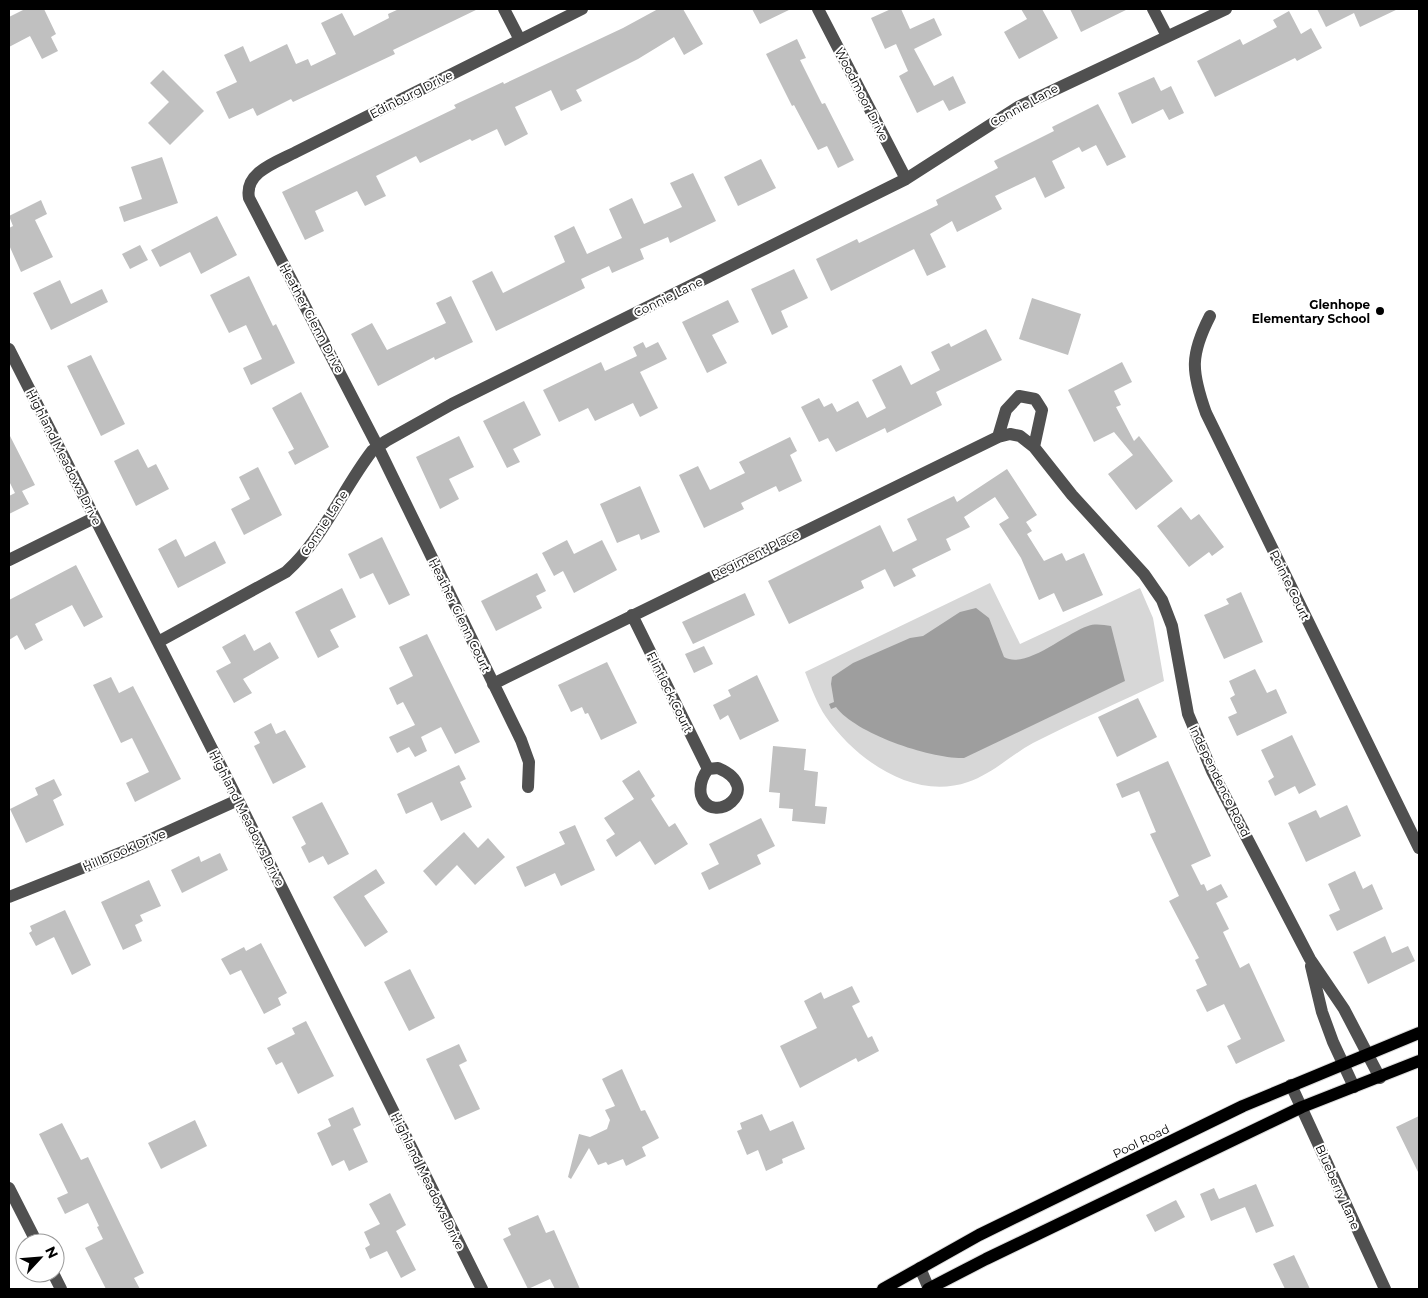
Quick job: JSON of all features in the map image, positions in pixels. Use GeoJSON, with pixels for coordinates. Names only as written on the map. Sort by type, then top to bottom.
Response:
{"type":"FeatureCollection","features":[{"type":"Feature","properties":{"kind":"main road","name":"Pool Road"},"geometry":{"type":"LineString","coordinates":[[883,1289],[979,1235],[1291,1085],[1369,1055],[1419,1033]]}},
{"type":"Feature","properties":{"kind":"main road"},"geometry":{"type":"LineString","coordinates":[[929,1289],[986,1259],[1302,1107],[1380,1078],[1419,1061]]}},
{"type":"Feature","properties":{"kind":"street"},"geometry":{"type":"LineString","coordinates":[[504,9],[520,40]]}},
{"type":"Feature","properties":{"kind":"street","name":"Edinburg Drive"},"geometry":{"type":"LineString","coordinates":[[247,189],[251,180],[259,172],[296,152],[582,9]]}},
{"type":"Feature","properties":{"kind":"street","name":"Woodmoor Drive"},"geometry":{"type":"LineString","coordinates":[[818,9],[906,179]]}},
{"type":"Feature","properties":{"kind":"street"},"geometry":{"type":"LineString","coordinates":[[1153,9],[1167,36]]}},
{"type":"Feature","properties":{"kind":"street","name":"Connie Lane"},"geometry":{"type":"LineString","coordinates":[[158,642],[286,572],[293,566],[314,541],[362,464],[378,446],[452,404],[906,179],[1018,107],[1226,9]]}},
{"type":"Feature","properties":{"kind":"street","name":"Heather Glenn Drive"},"geometry":{"type":"LineString","coordinates":[[247,189],[249,198],[378,446]]}},
{"type":"Feature","properties":{"kind":"street","name":"Pointe Court"},"geometry":{"type":"LineString","coordinates":[[1210,316],[1197,342],[1194,368],[1199,393],[1206,413],[1419,848]]}},
{"type":"Feature","properties":{"kind":"street","name":"Highland Meadows Drive"},"geometry":{"type":"LineString","coordinates":[[9,349],[238,800],[482,1289]]}},
{"type":"Feature","properties":{"kind":"street"},"geometry":{"type":"LineString","coordinates":[[998,437],[1006,410],[1019,396],[1035,399],[1042,410],[1034,447]]}},
{"type":"Feature","properties":{"kind":"street","name":"Regiment Place"},"geometry":{"type":"LineString","coordinates":[[493,684],[632,614],[998,437],[1010,434],[1020,436]]}},
{"type":"Feature","properties":{"kind":"street","name":"Independence Road"},"geometry":{"type":"LineString","coordinates":[[1020,436],[1034,447],[1072,495],[1144,574],[1162,600],[1172,626],[1188,714],[1212,772],[1310,959],[1344,1009],[1380,1078]]}},
{"type":"Feature","properties":{"kind":"street","name":"Heather Glenn Court"},"geometry":{"type":"LineString","coordinates":[[378,446],[529,762],[528,786]]}},
{"type":"Feature","properties":{"kind":"street"},"geometry":{"type":"LineString","coordinates":[[9,560],[94,518]]}},
{"type":"Feature","properties":{"kind":"street","name":"Flintlock Court"},"geometry":{"type":"LineString","coordinates":[[632,614],[708,769]]}},
{"type":"Feature","properties":{"kind":"street","name":"Hillbrook Drive"},"geometry":{"type":"LineString","coordinates":[[9,897],[125,851],[238,800]]}},
{"type":"Feature","properties":{"kind":"street","name":"Independence Road"},"geometry":{"type":"LineString","coordinates":[[1310,959],[1322,1012],[1354,1087]]}},
{"type":"Feature","properties":{"kind":"street","name":"Blueberry Lane"},"geometry":{"type":"LineString","coordinates":[[1291,1085],[1385,1289]]}},
{"type":"Feature","properties":{"kind":"street"},"geometry":{"type":"LineString","coordinates":[[9,1188],[32,1233]]}},
{"type":"Feature","properties":{"kind":"street"},"geometry":{"type":"LineString","coordinates":[[920,1268],[929,1289]]}},
{"type":"Feature","properties":{"kind":"shaded area"},"geometry":{"type":"Polygon","coordinates":[[[990,583],[1020,644],[1140,588],[1153,618],[1164,681],[1033,743],[977,779],[968,782],[948,786],[927,786],[907,781],[888,773],[853,748],[838,733],[820,707],[805,672],[990,583]]]}},
{"type":"Feature","properties":{"kind":"shaded area"},"geometry":{"type":"Polygon","coordinates":[[[976,608],[989,618],[1004,657],[1013,660],[1034,655],[1088,626],[1097,624],[1111,626],[1125,681],[964,758],[933,754],[895,743],[860,726],[846,717],[836,707],[831,709],[829,704],[834,702],[831,684],[832,677],[853,663],[910,638],[923,636],[960,612],[976,608]]]}},
{"type":"Feature","properties":{"kind":"building"},"geometry":{"type":"Polygon","coordinates":[[[25,9],[44,9],[56,34],[51,37],[58,51],[42,59],[30,36],[9,47],[9,17],[25,9]]]}},
{"type":"Feature","properties":{"kind":"building"},"geometry":{"type":"Polygon","coordinates":[[[399,9],[478,9],[393,50],[395,54],[293,102],[291,99],[257,116],[253,108],[229,119],[216,92],[237,82],[224,55],[243,46],[250,62],[287,44],[296,64],[308,59],[311,66],[336,54],[321,23],[342,13],[354,36],[389,18],[388,14],[399,9]]]}},
{"type":"Feature","properties":{"kind":"building"},"geometry":{"type":"Polygon","coordinates":[[[658,9],[683,9],[703,44],[684,55],[674,37],[638,59],[576,90],[582,101],[561,111],[551,90],[515,107],[528,134],[505,146],[497,129],[472,141],[470,139],[420,163],[416,156],[376,176],[386,196],[365,206],[357,191],[315,211],[324,231],[305,240],[282,192],[456,108],[454,105],[503,82],[504,84],[623,28],[658,9]]]}},
{"type":"Feature","properties":{"kind":"building"},"geometry":{"type":"Polygon","coordinates":[[[752,9],[791,9],[760,24],[752,9]]]}},
{"type":"Feature","properties":{"kind":"building"},"geometry":{"type":"Polygon","coordinates":[[[891,9],[901,9],[910,29],[934,18],[942,35],[914,49],[934,86],[953,76],[966,103],[949,111],[943,100],[917,113],[899,76],[908,71],[896,44],[885,49],[871,18],[891,9]]]}},
{"type":"Feature","properties":{"kind":"building"},"geometry":{"type":"Polygon","coordinates":[[[1021,9],[1042,9],[1058,38],[1019,59],[1004,32],[1027,19],[1021,9]]]}},
{"type":"Feature","properties":{"kind":"building"},"geometry":{"type":"Polygon","coordinates":[[[1070,9],[1128,9],[1081,32],[1070,9]]]}},
{"type":"Feature","properties":{"kind":"building"},"geometry":{"type":"Polygon","coordinates":[[[1317,9],[1398,9],[1360,27],[1354,13],[1326,27],[1317,9]]]}},
{"type":"Feature","properties":{"kind":"building"},"geometry":{"type":"Polygon","coordinates":[[[1289,11],[1301,34],[1311,28],[1322,48],[1297,61],[1295,58],[1215,97],[1197,61],[1240,39],[1243,45],[1277,27],[1273,20],[1289,11]]]}},
{"type":"Feature","properties":{"kind":"building"},"geometry":{"type":"Polygon","coordinates":[[[797,39],[806,58],[800,60],[822,104],[825,103],[854,160],[838,168],[827,146],[818,150],[794,105],[792,106],[766,54],[797,39]]]}},
{"type":"Feature","properties":{"kind":"building"},"geometry":{"type":"Polygon","coordinates":[[[163,70],[204,111],[170,145],[148,123],[169,102],[150,83],[163,70]]]}},
{"type":"Feature","properties":{"kind":"building"},"geometry":{"type":"Polygon","coordinates":[[[1154,77],[1161,91],[1171,86],[1184,113],[1169,120],[1163,109],[1132,124],[1118,93],[1154,77]]]}},
{"type":"Feature","properties":{"kind":"building"},"geometry":{"type":"Polygon","coordinates":[[[1098,104],[1126,157],[1107,166],[1096,145],[1082,152],[1079,147],[1052,161],[1065,188],[1045,198],[1035,177],[995,196],[1002,209],[957,232],[952,221],[930,234],[946,267],[927,276],[914,249],[831,291],[816,259],[857,239],[859,243],[938,205],[936,200],[998,168],[994,161],[1054,131],[1052,127],[1098,104]]]}},
{"type":"Feature","properties":{"kind":"building"},"geometry":{"type":"Polygon","coordinates":[[[162,157],[178,203],[124,222],[119,207],[142,199],[131,167],[162,157]]]}},
{"type":"Feature","properties":{"kind":"building"},"geometry":{"type":"Polygon","coordinates":[[[761,159],[776,188],[738,206],[724,177],[761,159]]]}},
{"type":"Feature","properties":{"kind":"building"},"geometry":{"type":"Polygon","coordinates":[[[693,173],[716,221],[670,243],[668,237],[640,249],[644,259],[612,273],[609,266],[581,279],[585,288],[496,331],[472,281],[492,271],[503,293],[565,262],[554,236],[574,226],[587,254],[622,238],[609,209],[632,198],[644,224],[682,207],[670,183],[693,173]]]}},
{"type":"Feature","properties":{"kind":"building"},"geometry":{"type":"Polygon","coordinates":[[[41,200],[47,214],[35,220],[53,257],[21,272],[9,245],[9,228],[13,226],[9,216],[41,200]]]}},
{"type":"Feature","properties":{"kind":"building"},"geometry":{"type":"Polygon","coordinates":[[[217,216],[237,255],[201,274],[190,252],[160,267],[151,250],[217,216]]]}},
{"type":"Feature","properties":{"kind":"building"},"geometry":{"type":"Polygon","coordinates":[[[140,245],[148,260],[130,269],[122,254],[140,245]]]}},
{"type":"Feature","properties":{"kind":"building"},"geometry":{"type":"Polygon","coordinates":[[[794,269],[808,298],[781,311],[788,327],[772,335],[751,289],[794,269]]]}},
{"type":"Feature","properties":{"kind":"building"},"geometry":{"type":"Polygon","coordinates":[[[249,276],[273,326],[276,324],[295,363],[251,385],[243,368],[262,359],[246,325],[229,333],[210,295],[249,276]]]}},
{"type":"Feature","properties":{"kind":"building"},"geometry":{"type":"Polygon","coordinates":[[[60,280],[71,304],[102,289],[108,302],[51,330],[33,293],[60,280]]]}},
{"type":"Feature","properties":{"kind":"building"},"geometry":{"type":"Polygon","coordinates":[[[451,296],[473,342],[435,360],[434,357],[378,386],[351,334],[372,323],[387,350],[446,323],[436,303],[451,296]]]}},
{"type":"Feature","properties":{"kind":"building"},"geometry":{"type":"Polygon","coordinates":[[[1032,298],[1081,314],[1068,355],[1019,339],[1032,298]]]}},
{"type":"Feature","properties":{"kind":"building"},"geometry":{"type":"Polygon","coordinates":[[[728,300],[739,322],[712,335],[727,363],[707,373],[682,322],[728,300]]]}},
{"type":"Feature","properties":{"kind":"building"},"geometry":{"type":"Polygon","coordinates":[[[986,329],[1002,360],[936,392],[942,405],[887,433],[885,428],[836,452],[828,438],[819,442],[801,407],[819,398],[824,407],[832,403],[837,412],[858,401],[867,418],[886,408],[872,380],[901,365],[911,385],[940,370],[931,352],[949,343],[951,347],[986,329]]]}},
{"type":"Feature","properties":{"kind":"building"},"geometry":{"type":"Polygon","coordinates":[[[643,342],[646,348],[658,342],[667,359],[640,372],[658,408],[640,417],[633,403],[595,421],[588,408],[559,422],[543,390],[601,362],[605,371],[637,356],[633,347],[643,342]]]}},
{"type":"Feature","properties":{"kind":"building"},"geometry":{"type":"Polygon","coordinates":[[[91,355],[125,424],[101,436],[67,366],[91,355]]]}},
{"type":"Feature","properties":{"kind":"building"},"geometry":{"type":"Polygon","coordinates":[[[1122,362],[1132,382],[1114,391],[1121,405],[1116,407],[1134,441],[1139,436],[1173,481],[1136,510],[1108,474],[1133,455],[1114,432],[1094,442],[1068,390],[1122,362]]]}},
{"type":"Feature","properties":{"kind":"building"},"geometry":{"type":"Polygon","coordinates":[[[301,392],[329,447],[295,465],[288,452],[294,449],[272,408],[301,392]]]}},
{"type":"Feature","properties":{"kind":"building"},"geometry":{"type":"Polygon","coordinates":[[[524,401],[541,435],[513,449],[520,462],[507,468],[483,421],[524,401]]]}},
{"type":"Feature","properties":{"kind":"building"},"geometry":{"type":"Polygon","coordinates":[[[9,434],[35,485],[22,491],[29,504],[9,514],[9,496],[15,493],[9,481],[9,434]]]}},
{"type":"Feature","properties":{"kind":"building"},"geometry":{"type":"Polygon","coordinates":[[[459,436],[474,467],[449,479],[459,499],[440,509],[416,457],[459,436]]]}},
{"type":"Feature","properties":{"kind":"building"},"geometry":{"type":"Polygon","coordinates":[[[790,437],[797,451],[790,455],[802,481],[779,492],[776,486],[741,503],[744,509],[704,528],[679,475],[698,466],[710,490],[745,473],[739,462],[790,437]]]}},
{"type":"Feature","properties":{"kind":"building"},"geometry":{"type":"Polygon","coordinates":[[[138,449],[148,468],[156,464],[169,489],[136,506],[114,461],[138,449]]]}},
{"type":"Feature","properties":{"kind":"building"},"geometry":{"type":"Polygon","coordinates":[[[258,467],[282,515],[244,535],[231,509],[250,499],[239,477],[258,467]]]}},
{"type":"Feature","properties":{"kind":"building"},"geometry":{"type":"Polygon","coordinates":[[[1007,469],[1037,515],[1026,522],[1032,531],[1027,534],[1044,561],[1062,553],[1066,561],[1084,553],[1103,595],[1063,612],[1054,593],[1039,600],[1021,558],[999,524],[1009,518],[995,497],[964,517],[970,527],[946,539],[951,550],[912,569],[916,576],[894,587],[885,569],[861,581],[864,588],[789,624],[768,581],[880,525],[893,552],[917,540],[907,519],[954,496],[957,502],[1007,469]]]}},
{"type":"Feature","properties":{"kind":"building"},"geometry":{"type":"Polygon","coordinates":[[[640,486],[660,532],[641,540],[639,534],[617,543],[600,504],[640,486]]]}},
{"type":"Feature","properties":{"kind":"building"},"geometry":{"type":"Polygon","coordinates":[[[1181,507],[1191,520],[1199,514],[1224,547],[1212,556],[1209,552],[1189,567],[1157,526],[1181,507]]]}},
{"type":"Feature","properties":{"kind":"building"},"geometry":{"type":"Polygon","coordinates":[[[382,537],[410,595],[389,605],[373,573],[360,579],[348,554],[382,537]]]}},
{"type":"Feature","properties":{"kind":"building"},"geometry":{"type":"Polygon","coordinates":[[[176,539],[185,557],[215,541],[226,563],[178,588],[158,549],[176,539]]]}},
{"type":"Feature","properties":{"kind":"building"},"geometry":{"type":"Polygon","coordinates":[[[567,540],[574,554],[602,540],[617,570],[574,593],[563,571],[554,576],[542,553],[567,540]]]}},
{"type":"Feature","properties":{"kind":"building"},"geometry":{"type":"Polygon","coordinates":[[[76,565],[103,617],[84,627],[72,605],[35,624],[43,640],[25,650],[17,635],[9,640],[9,600],[76,565]]]}},
{"type":"Feature","properties":{"kind":"building"},"geometry":{"type":"Polygon","coordinates":[[[537,573],[546,591],[536,596],[542,608],[496,631],[481,601],[537,573]]]}},
{"type":"Feature","properties":{"kind":"building"},"geometry":{"type":"Polygon","coordinates":[[[342,588],[356,617],[330,630],[339,647],[318,658],[295,612],[342,588]]]}},
{"type":"Feature","properties":{"kind":"building"},"geometry":{"type":"Polygon","coordinates":[[[1241,592],[1263,642],[1224,659],[1204,615],[1229,604],[1226,599],[1241,592]]]}},
{"type":"Feature","properties":{"kind":"building"},"geometry":{"type":"Polygon","coordinates":[[[745,593],[755,615],[693,644],[682,622],[745,593]]]}},
{"type":"Feature","properties":{"kind":"building"},"geometry":{"type":"Polygon","coordinates":[[[245,634],[254,651],[270,642],[279,658],[243,679],[252,693],[234,703],[216,671],[231,663],[222,647],[245,634]]]}},
{"type":"Feature","properties":{"kind":"building"},"geometry":{"type":"Polygon","coordinates":[[[427,634],[480,742],[455,754],[441,727],[421,737],[427,751],[415,757],[409,747],[397,753],[389,737],[415,725],[403,702],[397,705],[389,688],[413,676],[399,647],[427,634]]]}},
{"type":"Feature","properties":{"kind":"building"},"geometry":{"type":"Polygon","coordinates":[[[704,646],[713,664],[694,673],[685,654],[704,646]]]}},
{"type":"Feature","properties":{"kind":"building"},"geometry":{"type":"Polygon","coordinates":[[[607,662],[637,723],[601,740],[588,713],[585,714],[582,707],[571,712],[558,685],[607,662]]]}},
{"type":"Feature","properties":{"kind":"building"},"geometry":{"type":"Polygon","coordinates":[[[1255,669],[1267,693],[1276,689],[1287,713],[1237,736],[1228,717],[1237,713],[1230,698],[1235,695],[1229,681],[1255,669]]]}},
{"type":"Feature","properties":{"kind":"building"},"geometry":{"type":"Polygon","coordinates":[[[757,675],[779,721],[740,740],[728,715],[720,720],[713,705],[731,696],[728,690],[757,675]]]}},
{"type":"Feature","properties":{"kind":"building"},"geometry":{"type":"Polygon","coordinates":[[[111,677],[119,693],[133,686],[181,779],[135,802],[126,783],[149,772],[132,738],[121,743],[93,685],[111,677]]]}},
{"type":"Feature","properties":{"kind":"building"},"geometry":{"type":"Polygon","coordinates":[[[1138,698],[1157,737],[1117,757],[1098,717],[1138,698]]]}},
{"type":"Feature","properties":{"kind":"building"},"geometry":{"type":"Polygon","coordinates":[[[271,723],[276,734],[285,730],[306,767],[273,784],[254,746],[260,743],[254,732],[271,723]]]}},
{"type":"Feature","properties":{"kind":"building"},"geometry":{"type":"Polygon","coordinates":[[[1292,735],[1316,785],[1299,794],[1295,786],[1275,796],[1268,781],[1274,777],[1261,750],[1292,735]]]}},
{"type":"Feature","properties":{"kind":"building"},"geometry":{"type":"Polygon","coordinates":[[[773,746],[806,749],[804,770],[818,772],[815,806],[827,807],[825,824],[792,821],[793,809],[779,808],[780,793],[769,792],[773,746]]]}},
{"type":"Feature","properties":{"kind":"building"},"geometry":{"type":"Polygon","coordinates":[[[1168,761],[1211,856],[1191,865],[1201,885],[1204,884],[1207,891],[1221,884],[1228,897],[1216,903],[1229,929],[1223,932],[1240,968],[1249,963],[1285,1041],[1236,1064],[1227,1046],[1241,1039],[1224,1004],[1207,1012],[1196,990],[1207,985],[1195,960],[1199,958],[1169,901],[1179,896],[1150,834],[1156,832],[1139,791],[1122,798],[1116,784],[1168,761]]]}},
{"type":"Feature","properties":{"kind":"building"},"geometry":{"type":"Polygon","coordinates":[[[459,765],[466,779],[460,782],[472,807],[441,821],[432,802],[406,814],[397,794],[459,765]]]}},
{"type":"Feature","properties":{"kind":"building"},"geometry":{"type":"Polygon","coordinates":[[[639,770],[655,796],[651,799],[669,827],[675,823],[688,844],[655,865],[640,841],[616,857],[606,840],[615,834],[604,818],[634,799],[622,781],[639,770]]]}},
{"type":"Feature","properties":{"kind":"building"},"geometry":{"type":"Polygon","coordinates":[[[54,779],[62,795],[53,800],[64,825],[26,843],[10,809],[38,795],[35,788],[54,779]]]}},
{"type":"Feature","properties":{"kind":"building"},"geometry":{"type":"Polygon","coordinates":[[[322,802],[349,854],[328,865],[323,856],[309,863],[301,847],[306,844],[292,817],[322,802]]]}},
{"type":"Feature","properties":{"kind":"building"},"geometry":{"type":"Polygon","coordinates":[[[1347,805],[1361,836],[1306,862],[1288,823],[1316,810],[1320,818],[1347,805]]]}},
{"type":"Feature","properties":{"kind":"building"},"geometry":{"type":"Polygon","coordinates":[[[761,818],[775,846],[757,855],[761,864],[709,890],[701,873],[719,864],[709,844],[761,818]]]}},
{"type":"Feature","properties":{"kind":"building"},"geometry":{"type":"Polygon","coordinates":[[[575,825],[595,870],[561,886],[555,873],[525,887],[516,867],[565,844],[559,832],[575,825]]]}},
{"type":"Feature","properties":{"kind":"building"},"geometry":{"type":"Polygon","coordinates":[[[464,832],[478,848],[488,838],[505,857],[475,885],[457,865],[436,886],[423,871],[464,832]]]}},
{"type":"Feature","properties":{"kind":"building"},"geometry":{"type":"Polygon","coordinates":[[[220,853],[228,870],[182,893],[171,870],[199,856],[201,862],[220,853]]]}},
{"type":"Feature","properties":{"kind":"building"},"geometry":{"type":"Polygon","coordinates":[[[376,869],[385,883],[364,896],[388,932],[365,947],[333,897],[376,869]]]}},
{"type":"Feature","properties":{"kind":"building"},"geometry":{"type":"Polygon","coordinates":[[[1355,871],[1363,889],[1372,884],[1383,909],[1337,931],[1329,915],[1340,910],[1328,884],[1355,871]]]}},
{"type":"Feature","properties":{"kind":"building"},"geometry":{"type":"Polygon","coordinates":[[[149,880],[161,906],[140,915],[143,921],[135,925],[142,941],[123,950],[101,902],[149,880]]]}},
{"type":"Feature","properties":{"kind":"building"},"geometry":{"type":"Polygon","coordinates":[[[65,910],[91,965],[72,975],[54,937],[36,946],[29,933],[32,931],[30,926],[65,910]]]}},
{"type":"Feature","properties":{"kind":"building"},"geometry":{"type":"Polygon","coordinates":[[[1385,936],[1392,953],[1408,946],[1415,961],[1368,984],[1353,952],[1385,936]]]}},
{"type":"Feature","properties":{"kind":"building"},"geometry":{"type":"Polygon","coordinates":[[[261,943],[287,993],[278,998],[281,1005],[264,1014],[241,970],[230,975],[221,959],[244,947],[246,951],[261,943]]]}},
{"type":"Feature","properties":{"kind":"building"},"geometry":{"type":"Polygon","coordinates":[[[410,969],[435,1018],[409,1031],[384,982],[410,969]]]}},
{"type":"Feature","properties":{"kind":"building"},"geometry":{"type":"Polygon","coordinates":[[[852,986],[860,1002],[852,1006],[868,1038],[872,1036],[879,1051],[858,1062],[856,1058],[800,1088],[780,1046],[817,1028],[804,1001],[821,992],[824,999],[852,986]]]}},
{"type":"Feature","properties":{"kind":"building"},"geometry":{"type":"Polygon","coordinates":[[[306,1021],[334,1076],[298,1094],[282,1062],[276,1065],[267,1048],[295,1034],[292,1028],[306,1021]]]}},
{"type":"Feature","properties":{"kind":"building"},"geometry":{"type":"Polygon","coordinates":[[[459,1044],[467,1061],[459,1065],[480,1109],[455,1120],[426,1059],[459,1044]]]}},
{"type":"Feature","properties":{"kind":"building"},"geometry":{"type":"Polygon","coordinates":[[[622,1069],[641,1111],[645,1110],[659,1138],[642,1147],[646,1156],[626,1166],[623,1159],[608,1165],[606,1162],[598,1165],[589,1148],[571,1179],[568,1177],[579,1134],[590,1137],[607,1129],[610,1120],[605,1110],[615,1106],[602,1079],[622,1069]]]}},
{"type":"Feature","properties":{"kind":"building"},"geometry":{"type":"Polygon","coordinates":[[[353,1107],[361,1125],[353,1129],[368,1162],[349,1171],[344,1160],[332,1166],[317,1133],[331,1126],[328,1119],[353,1107]]]}},
{"type":"Feature","properties":{"kind":"building"},"geometry":{"type":"Polygon","coordinates":[[[762,1114],[770,1131],[793,1121],[805,1149],[782,1159],[783,1163],[766,1171],[758,1150],[747,1155],[737,1131],[742,1129],[740,1123],[762,1114]]]}},
{"type":"Feature","properties":{"kind":"building"},"geometry":{"type":"Polygon","coordinates":[[[1419,1116],[1419,1174],[1396,1127],[1419,1116]]]}},
{"type":"Feature","properties":{"kind":"building"},"geometry":{"type":"Polygon","coordinates":[[[195,1120],[207,1146],[161,1169],[148,1143],[195,1120]]]}},
{"type":"Feature","properties":{"kind":"building"},"geometry":{"type":"Polygon","coordinates":[[[62,1123],[81,1160],[88,1157],[144,1273],[134,1278],[140,1289],[106,1289],[85,1248],[103,1239],[88,1203],[65,1214],[57,1198],[68,1193],[39,1134],[62,1123]]]}},
{"type":"Feature","properties":{"kind":"building"},"geometry":{"type":"Polygon","coordinates":[[[1256,1184],[1274,1226],[1256,1233],[1245,1207],[1211,1221],[1200,1194],[1214,1188],[1219,1199],[1256,1184]]]}},
{"type":"Feature","properties":{"kind":"building"},"geometry":{"type":"Polygon","coordinates":[[[390,1193],[406,1225],[396,1231],[416,1270],[401,1278],[387,1251],[370,1259],[365,1248],[370,1245],[364,1232],[380,1224],[369,1204],[390,1193]]]}},
{"type":"Feature","properties":{"kind":"building"},"geometry":{"type":"Polygon","coordinates":[[[1176,1200],[1185,1217],[1155,1232],[1146,1215],[1176,1200]]]}},
{"type":"Feature","properties":{"kind":"building"},"geometry":{"type":"Polygon","coordinates":[[[538,1215],[546,1233],[554,1230],[580,1289],[555,1289],[550,1279],[528,1289],[503,1239],[511,1235],[508,1228],[538,1215]]]}},
{"type":"Feature","properties":{"kind":"building"},"geometry":{"type":"Polygon","coordinates":[[[1294,1255],[1310,1289],[1285,1289],[1273,1264],[1294,1255]]]}},
{"type":"Feature","properties":{"kind":"place","name":"Glenhope Elementary School"},"geometry":{"type":"Point","coordinates":[1380,311]}}]}
